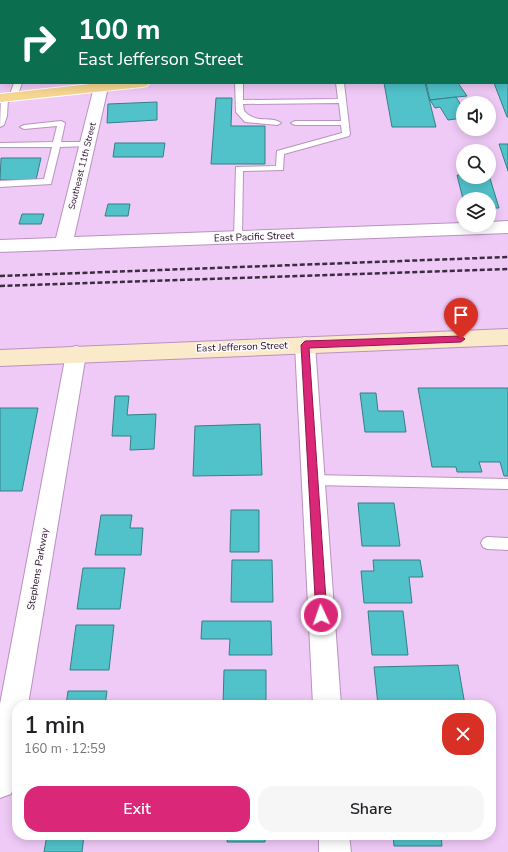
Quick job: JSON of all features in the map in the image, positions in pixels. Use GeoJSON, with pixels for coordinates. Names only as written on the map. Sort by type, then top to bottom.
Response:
{"type":"FeatureCollection","features":[{"type":"Feature","properties":{"kind":"main road"},"geometry":{"type":"LineString","coordinates":[[9,94],[122,84]]}},
{"type":"Feature","properties":{"kind":"main road","name":"East Jefferson Street"},"geometry":{"type":"LineString","coordinates":[[0,358],[508,337]]}},
{"type":"Feature","properties":{"kind":"street","name":"Southeast 11th Street"},"geometry":{"type":"LineString","coordinates":[[63,244],[102,85]]}},
{"type":"Feature","properties":{"kind":"street","name":"East Pacific Street"},"geometry":{"type":"LineString","coordinates":[[0,246],[508,227]]}},
{"type":"Feature","properties":{"kind":"street"},"geometry":{"type":"LineString","coordinates":[[305,345],[327,700]]}},
{"type":"Feature","properties":{"kind":"street","name":"Stephens Parkway"},"geometry":{"type":"LineString","coordinates":[[15,700],[76,354]]}},
{"type":"Feature","properties":{"kind":"street","name":"Stephens Parkway"},"geometry":{"type":"LineString","coordinates":[[0,783],[12,715]]}},
{"type":"Feature","properties":{"kind":"street"},"geometry":{"type":"LineString","coordinates":[[334,840],[335,852]]}},
{"type":"Feature","properties":{"kind":"lane"},"geometry":{"type":"LineString","coordinates":[[239,84],[240,112],[248,120],[277,123]]}},
{"type":"Feature","properties":{"kind":"lane"},"geometry":{"type":"LineString","coordinates":[[238,237],[239,169],[280,168],[280,153],[346,134],[340,84]]}},
{"type":"Feature","properties":{"kind":"lane"},"geometry":{"type":"LineString","coordinates":[[0,125],[9,94]]}},
{"type":"Feature","properties":{"kind":"lane"},"geometry":{"type":"LineString","coordinates":[[240,102],[342,101]]}},
{"type":"Feature","properties":{"kind":"lane"},"geometry":{"type":"LineString","coordinates":[[0,184],[48,182],[61,123],[24,127]]}},
{"type":"Feature","properties":{"kind":"lane"},"geometry":{"type":"LineString","coordinates":[[295,123],[344,123]]}},
{"type":"Feature","properties":{"kind":"lane"},"geometry":{"type":"LineString","coordinates":[[0,145],[88,144]]}},
{"type":"Feature","properties":{"kind":"lane"},"geometry":{"type":"LineString","coordinates":[[313,480],[508,484]]}},
{"type":"Feature","properties":{"kind":"lane"},"geometry":{"type":"LineString","coordinates":[[487,543],[508,544]]}},
{"type":"Feature","properties":{"kind":"building"},"geometry":{"type":"Polygon","coordinates":[[[384,84],[425,84],[436,127],[392,127],[384,84]]]}},
{"type":"Feature","properties":{"kind":"building"},"geometry":{"type":"Polygon","coordinates":[[[426,84],[459,84],[467,96],[430,100],[426,84]]]}},
{"type":"Feature","properties":{"kind":"building"},"geometry":{"type":"Polygon","coordinates":[[[494,84],[508,84],[507,117],[494,84]]]}},
{"type":"Feature","properties":{"kind":"building"},"geometry":{"type":"Polygon","coordinates":[[[456,97],[456,119],[448,120],[440,107],[435,108],[430,100],[456,97]]]}},
{"type":"Feature","properties":{"kind":"building"},"geometry":{"type":"Polygon","coordinates":[[[216,98],[232,98],[231,126],[265,126],[265,164],[211,164],[216,98]]]}},
{"type":"Feature","properties":{"kind":"building"},"geometry":{"type":"Polygon","coordinates":[[[157,102],[157,120],[107,123],[108,104],[157,102]]]}},
{"type":"Feature","properties":{"kind":"building"},"geometry":{"type":"Polygon","coordinates":[[[115,143],[165,143],[163,157],[113,157],[115,143]]]}},
{"type":"Feature","properties":{"kind":"building"},"geometry":{"type":"Polygon","coordinates":[[[499,144],[508,144],[508,171],[499,144]]]}},
{"type":"Feature","properties":{"kind":"building"},"geometry":{"type":"Polygon","coordinates":[[[1,158],[41,158],[36,180],[0,180],[1,158]]]}},
{"type":"Feature","properties":{"kind":"building"},"geometry":{"type":"Polygon","coordinates":[[[459,184],[492,184],[494,192],[461,192],[459,184]]]}},
{"type":"Feature","properties":{"kind":"building"},"geometry":{"type":"Polygon","coordinates":[[[496,198],[499,208],[496,208],[496,198]]]}},
{"type":"Feature","properties":{"kind":"building"},"geometry":{"type":"Polygon","coordinates":[[[108,204],[130,204],[128,216],[105,216],[108,204]]]}},
{"type":"Feature","properties":{"kind":"building"},"geometry":{"type":"Polygon","coordinates":[[[22,214],[44,214],[41,224],[19,224],[22,214]]]}},
{"type":"Feature","properties":{"kind":"building"},"geometry":{"type":"Polygon","coordinates":[[[418,388],[508,388],[508,476],[504,476],[500,462],[479,462],[482,472],[457,472],[456,467],[432,467],[418,388]]]}},
{"type":"Feature","properties":{"kind":"building"},"geometry":{"type":"Polygon","coordinates":[[[360,393],[376,393],[378,411],[403,411],[406,432],[365,432],[360,393]]]}},
{"type":"Feature","properties":{"kind":"building"},"geometry":{"type":"Polygon","coordinates":[[[115,396],[129,396],[127,415],[156,414],[154,449],[130,450],[131,436],[112,436],[115,396]]]}},
{"type":"Feature","properties":{"kind":"building"},"geometry":{"type":"Polygon","coordinates":[[[0,408],[38,408],[22,491],[0,491],[0,408]]]}},
{"type":"Feature","properties":{"kind":"building"},"geometry":{"type":"Polygon","coordinates":[[[260,424],[262,475],[193,476],[195,426],[260,424]]]}},
{"type":"Feature","properties":{"kind":"building"},"geometry":{"type":"Polygon","coordinates":[[[358,503],[394,503],[400,546],[362,546],[358,503]]]}},
{"type":"Feature","properties":{"kind":"building"},"geometry":{"type":"Polygon","coordinates":[[[231,510],[259,510],[259,552],[230,552],[231,510]]]}},
{"type":"Feature","properties":{"kind":"building"},"geometry":{"type":"Polygon","coordinates":[[[101,515],[132,515],[130,528],[143,528],[141,555],[95,555],[101,515]]]}},
{"type":"Feature","properties":{"kind":"building"},"geometry":{"type":"Polygon","coordinates":[[[232,560],[272,560],[273,602],[231,602],[232,560]]]}},
{"type":"Feature","properties":{"kind":"building"},"geometry":{"type":"Polygon","coordinates":[[[373,560],[420,560],[423,577],[409,577],[412,603],[364,603],[361,571],[374,571],[373,560]]]}},
{"type":"Feature","properties":{"kind":"building"},"geometry":{"type":"Polygon","coordinates":[[[83,568],[125,568],[120,609],[77,609],[83,568]]]}},
{"type":"Feature","properties":{"kind":"building"},"geometry":{"type":"Polygon","coordinates":[[[368,611],[403,611],[408,655],[372,655],[368,611]]]}},
{"type":"Feature","properties":{"kind":"building"},"geometry":{"type":"Polygon","coordinates":[[[202,621],[271,621],[272,655],[229,655],[230,639],[201,639],[202,621]]]}},
{"type":"Feature","properties":{"kind":"building"},"geometry":{"type":"Polygon","coordinates":[[[76,625],[114,625],[109,670],[70,670],[76,625]]]}},
{"type":"Feature","properties":{"kind":"building"},"geometry":{"type":"Polygon","coordinates":[[[458,665],[464,700],[377,700],[374,667],[458,665]]]}},
{"type":"Feature","properties":{"kind":"building"},"geometry":{"type":"Polygon","coordinates":[[[224,670],[266,670],[266,700],[223,700],[224,670]]]}},
{"type":"Feature","properties":{"kind":"building"},"geometry":{"type":"Polygon","coordinates":[[[68,691],[107,691],[106,700],[67,700],[68,691]]]}},
{"type":"Feature","properties":{"kind":"building"},"geometry":{"type":"Polygon","coordinates":[[[46,840],[83,840],[82,852],[44,852],[46,840]]]}},
{"type":"Feature","properties":{"kind":"building"},"geometry":{"type":"Polygon","coordinates":[[[227,840],[265,840],[265,842],[227,842],[227,840]]]}},
{"type":"Feature","properties":{"kind":"building"},"geometry":{"type":"Polygon","coordinates":[[[393,840],[441,840],[442,846],[394,846],[393,840]]]}},
{"type":"Feature","properties":{"kind":"railway"},"geometry":{"type":"LineString","coordinates":[[0,276],[508,257]]}},
{"type":"Feature","properties":{"kind":"railway"},"geometry":{"type":"LineString","coordinates":[[0,286],[508,269]]}},
{"type":"Feature","properties":{"kind":"route"},"geometry":{"type":"LineString","coordinates":[[321,615],[305,345],[461,339]]}}]}
